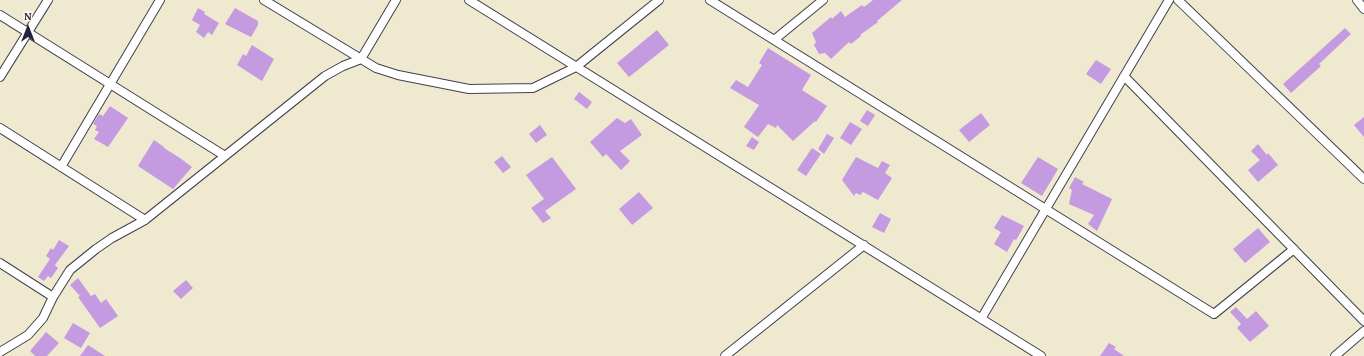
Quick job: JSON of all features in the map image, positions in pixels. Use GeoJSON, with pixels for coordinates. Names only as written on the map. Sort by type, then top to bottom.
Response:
{"type":"FeatureCollection","features":[{"type":"Feature","properties":{"kind":"street"},"geometry":{"type":"LineString","coordinates":[[0,78],[48,0]]}},
{"type":"Feature","properties":{"kind":"street"},"geometry":{"type":"LineString","coordinates":[[61,167],[160,0]]}},
{"type":"Feature","properties":{"kind":"street"},"geometry":{"type":"LineString","coordinates":[[264,0],[376,68],[398,75],[469,89],[532,88],[576,67],[659,0]]}},
{"type":"Feature","properties":{"kind":"street"},"geometry":{"type":"LineString","coordinates":[[0,352],[28,335],[43,318],[53,297],[70,270],[112,238],[145,220],[325,76],[343,66],[361,59],[396,0]]}},
{"type":"Feature","properties":{"kind":"street"},"geometry":{"type":"LineString","coordinates":[[470,0],[1041,356]]}},
{"type":"Feature","properties":{"kind":"street"},"geometry":{"type":"LineString","coordinates":[[710,0],[1214,314],[1294,249]]}},
{"type":"Feature","properties":{"kind":"street"},"geometry":{"type":"LineString","coordinates":[[774,40],[823,0]]}},
{"type":"Feature","properties":{"kind":"street"},"geometry":{"type":"LineString","coordinates":[[981,319],[1169,0]]}},
{"type":"Feature","properties":{"kind":"street"},"geometry":{"type":"LineString","coordinates":[[1178,0],[1364,179]]}},
{"type":"Feature","properties":{"kind":"street"},"geometry":{"type":"LineString","coordinates":[[1357,0],[1364,9]]}},
{"type":"Feature","properties":{"kind":"street"},"geometry":{"type":"LineString","coordinates":[[0,15],[225,156]]}},
{"type":"Feature","properties":{"kind":"street"},"geometry":{"type":"LineString","coordinates":[[1124,76],[1364,321]]}},
{"type":"Feature","properties":{"kind":"street"},"geometry":{"type":"LineString","coordinates":[[0,128],[145,220]]}},
{"type":"Feature","properties":{"kind":"street"},"geometry":{"type":"LineString","coordinates":[[725,356],[864,246]]}},
{"type":"Feature","properties":{"kind":"street"},"geometry":{"type":"LineString","coordinates":[[0,263],[53,297]]}},
{"type":"Feature","properties":{"kind":"street"},"geometry":{"type":"LineString","coordinates":[[1335,356],[1364,331]]}},
{"type":"Feature","properties":{"kind":"building"},"geometry":{"type":"Polygon","coordinates":[[[873,0],[902,0],[877,21],[878,22],[860,35],[861,36],[851,44],[849,42],[831,59],[825,53],[819,54],[814,45],[816,42],[812,33],[831,17],[832,19],[841,11],[845,17],[862,5],[864,7],[873,0]]]}},
{"type":"Feature","properties":{"kind":"building"},"geometry":{"type":"Polygon","coordinates":[[[198,8],[205,12],[204,14],[219,23],[212,35],[208,32],[204,38],[196,32],[200,25],[192,20],[198,8]]]}},
{"type":"Feature","properties":{"kind":"building"},"geometry":{"type":"Polygon","coordinates":[[[235,8],[258,21],[258,25],[251,37],[225,24],[235,8]]]}},
{"type":"Feature","properties":{"kind":"building"},"geometry":{"type":"Polygon","coordinates":[[[1345,28],[1351,34],[1319,64],[1321,66],[1291,93],[1283,84],[1345,28]]]}},
{"type":"Feature","properties":{"kind":"building"},"geometry":{"type":"Polygon","coordinates":[[[657,30],[669,45],[629,77],[617,63],[657,30]]]}},
{"type":"Feature","properties":{"kind":"building"},"geometry":{"type":"Polygon","coordinates":[[[252,45],[274,59],[262,81],[237,65],[243,54],[246,56],[252,45]]]}},
{"type":"Feature","properties":{"kind":"building"},"geometry":{"type":"Polygon","coordinates":[[[768,48],[811,75],[802,90],[827,106],[816,122],[815,121],[793,141],[777,125],[776,128],[768,124],[758,137],[744,127],[759,105],[730,88],[736,80],[748,87],[762,65],[759,63],[768,48]]]}},
{"type":"Feature","properties":{"kind":"building"},"geometry":{"type":"Polygon","coordinates":[[[1096,60],[1111,69],[1101,84],[1086,74],[1096,60]]]}},
{"type":"Feature","properties":{"kind":"building"},"geometry":{"type":"Polygon","coordinates":[[[579,92],[592,102],[587,109],[574,99],[579,92]]]}},
{"type":"Feature","properties":{"kind":"building"},"geometry":{"type":"Polygon","coordinates":[[[110,106],[128,118],[108,147],[94,139],[99,132],[95,130],[97,126],[93,124],[99,114],[103,116],[110,106]]]}},
{"type":"Feature","properties":{"kind":"building"},"geometry":{"type":"Polygon","coordinates":[[[867,110],[875,115],[868,126],[860,121],[867,110]]]}},
{"type":"Feature","properties":{"kind":"building"},"geometry":{"type":"Polygon","coordinates":[[[981,113],[990,125],[969,142],[959,130],[981,113]]]}},
{"type":"Feature","properties":{"kind":"building"},"geometry":{"type":"Polygon","coordinates":[[[1364,117],[1364,137],[1354,125],[1364,117]]]}},
{"type":"Feature","properties":{"kind":"building"},"geometry":{"type":"Polygon","coordinates":[[[617,118],[625,123],[631,119],[642,135],[620,151],[630,161],[621,170],[606,154],[603,157],[590,142],[617,118]]]}},
{"type":"Feature","properties":{"kind":"building"},"geometry":{"type":"Polygon","coordinates":[[[850,122],[862,129],[851,145],[840,138],[850,122]]]}},
{"type":"Feature","properties":{"kind":"building"},"geometry":{"type":"Polygon","coordinates":[[[540,125],[547,135],[536,143],[529,134],[540,125]]]}},
{"type":"Feature","properties":{"kind":"building"},"geometry":{"type":"Polygon","coordinates":[[[827,134],[834,138],[824,154],[818,149],[827,134]]]}},
{"type":"Feature","properties":{"kind":"building"},"geometry":{"type":"Polygon","coordinates":[[[752,137],[759,142],[754,150],[746,146],[752,137]]]}},
{"type":"Feature","properties":{"kind":"building"},"geometry":{"type":"Polygon","coordinates":[[[154,140],[192,167],[173,189],[138,166],[154,140]]]}},
{"type":"Feature","properties":{"kind":"building"},"geometry":{"type":"Polygon","coordinates":[[[1258,144],[1278,165],[1258,182],[1248,170],[1260,160],[1251,151],[1258,144]]]}},
{"type":"Feature","properties":{"kind":"building"},"geometry":{"type":"Polygon","coordinates":[[[812,148],[821,154],[806,176],[797,170],[812,148]]]}},
{"type":"Feature","properties":{"kind":"building"},"geometry":{"type":"Polygon","coordinates":[[[502,156],[511,167],[503,173],[494,162],[502,156]]]}},
{"type":"Feature","properties":{"kind":"building"},"geometry":{"type":"Polygon","coordinates":[[[552,157],[576,189],[545,211],[551,218],[543,223],[531,208],[544,199],[526,175],[552,157]]]}},
{"type":"Feature","properties":{"kind":"building"},"geometry":{"type":"Polygon","coordinates":[[[856,157],[878,168],[882,161],[890,165],[885,173],[892,178],[878,200],[863,192],[860,195],[856,193],[854,196],[842,180],[856,157]]]}},
{"type":"Feature","properties":{"kind":"building"},"geometry":{"type":"Polygon","coordinates":[[[1038,157],[1058,169],[1042,196],[1021,183],[1038,157]]]}},
{"type":"Feature","properties":{"kind":"building"},"geometry":{"type":"Polygon","coordinates":[[[1075,177],[1084,182],[1082,184],[1112,199],[1097,231],[1088,224],[1094,215],[1069,204],[1072,190],[1069,188],[1075,177]]]}},
{"type":"Feature","properties":{"kind":"building"},"geometry":{"type":"Polygon","coordinates":[[[639,192],[653,208],[632,225],[619,209],[639,192]]]}},
{"type":"Feature","properties":{"kind":"building"},"geometry":{"type":"Polygon","coordinates":[[[880,213],[891,219],[884,233],[872,227],[880,213]]]}},
{"type":"Feature","properties":{"kind":"building"},"geometry":{"type":"Polygon","coordinates":[[[1002,215],[1024,226],[1016,240],[1014,239],[1007,252],[994,244],[1001,232],[994,228],[1002,215]]]}},
{"type":"Feature","properties":{"kind":"building"},"geometry":{"type":"Polygon","coordinates":[[[1258,228],[1270,242],[1245,263],[1233,249],[1258,228]]]}},
{"type":"Feature","properties":{"kind":"building"},"geometry":{"type":"Polygon","coordinates":[[[59,240],[69,246],[55,265],[58,268],[51,278],[48,276],[44,281],[38,277],[50,259],[46,256],[51,248],[53,250],[59,240]]]}},
{"type":"Feature","properties":{"kind":"building"},"geometry":{"type":"Polygon","coordinates":[[[78,278],[91,296],[95,294],[101,303],[106,299],[118,316],[100,328],[78,297],[80,296],[70,285],[78,278]]]}},
{"type":"Feature","properties":{"kind":"building"},"geometry":{"type":"Polygon","coordinates":[[[186,280],[193,288],[181,299],[173,291],[186,280]]]}},
{"type":"Feature","properties":{"kind":"building"},"geometry":{"type":"Polygon","coordinates":[[[1236,307],[1247,319],[1256,311],[1269,326],[1250,342],[1237,328],[1241,324],[1230,312],[1236,307]]]}},
{"type":"Feature","properties":{"kind":"building"},"geometry":{"type":"Polygon","coordinates":[[[73,323],[90,333],[81,348],[64,338],[73,323]]]}},
{"type":"Feature","properties":{"kind":"building"},"geometry":{"type":"Polygon","coordinates":[[[46,332],[59,343],[47,356],[35,356],[30,351],[46,332]]]}},
{"type":"Feature","properties":{"kind":"building"},"geometry":{"type":"Polygon","coordinates":[[[1109,343],[1116,347],[1114,349],[1124,356],[1100,356],[1109,343]]]}},
{"type":"Feature","properties":{"kind":"building"},"geometry":{"type":"Polygon","coordinates":[[[88,345],[105,356],[80,356],[88,345]]]}}]}
